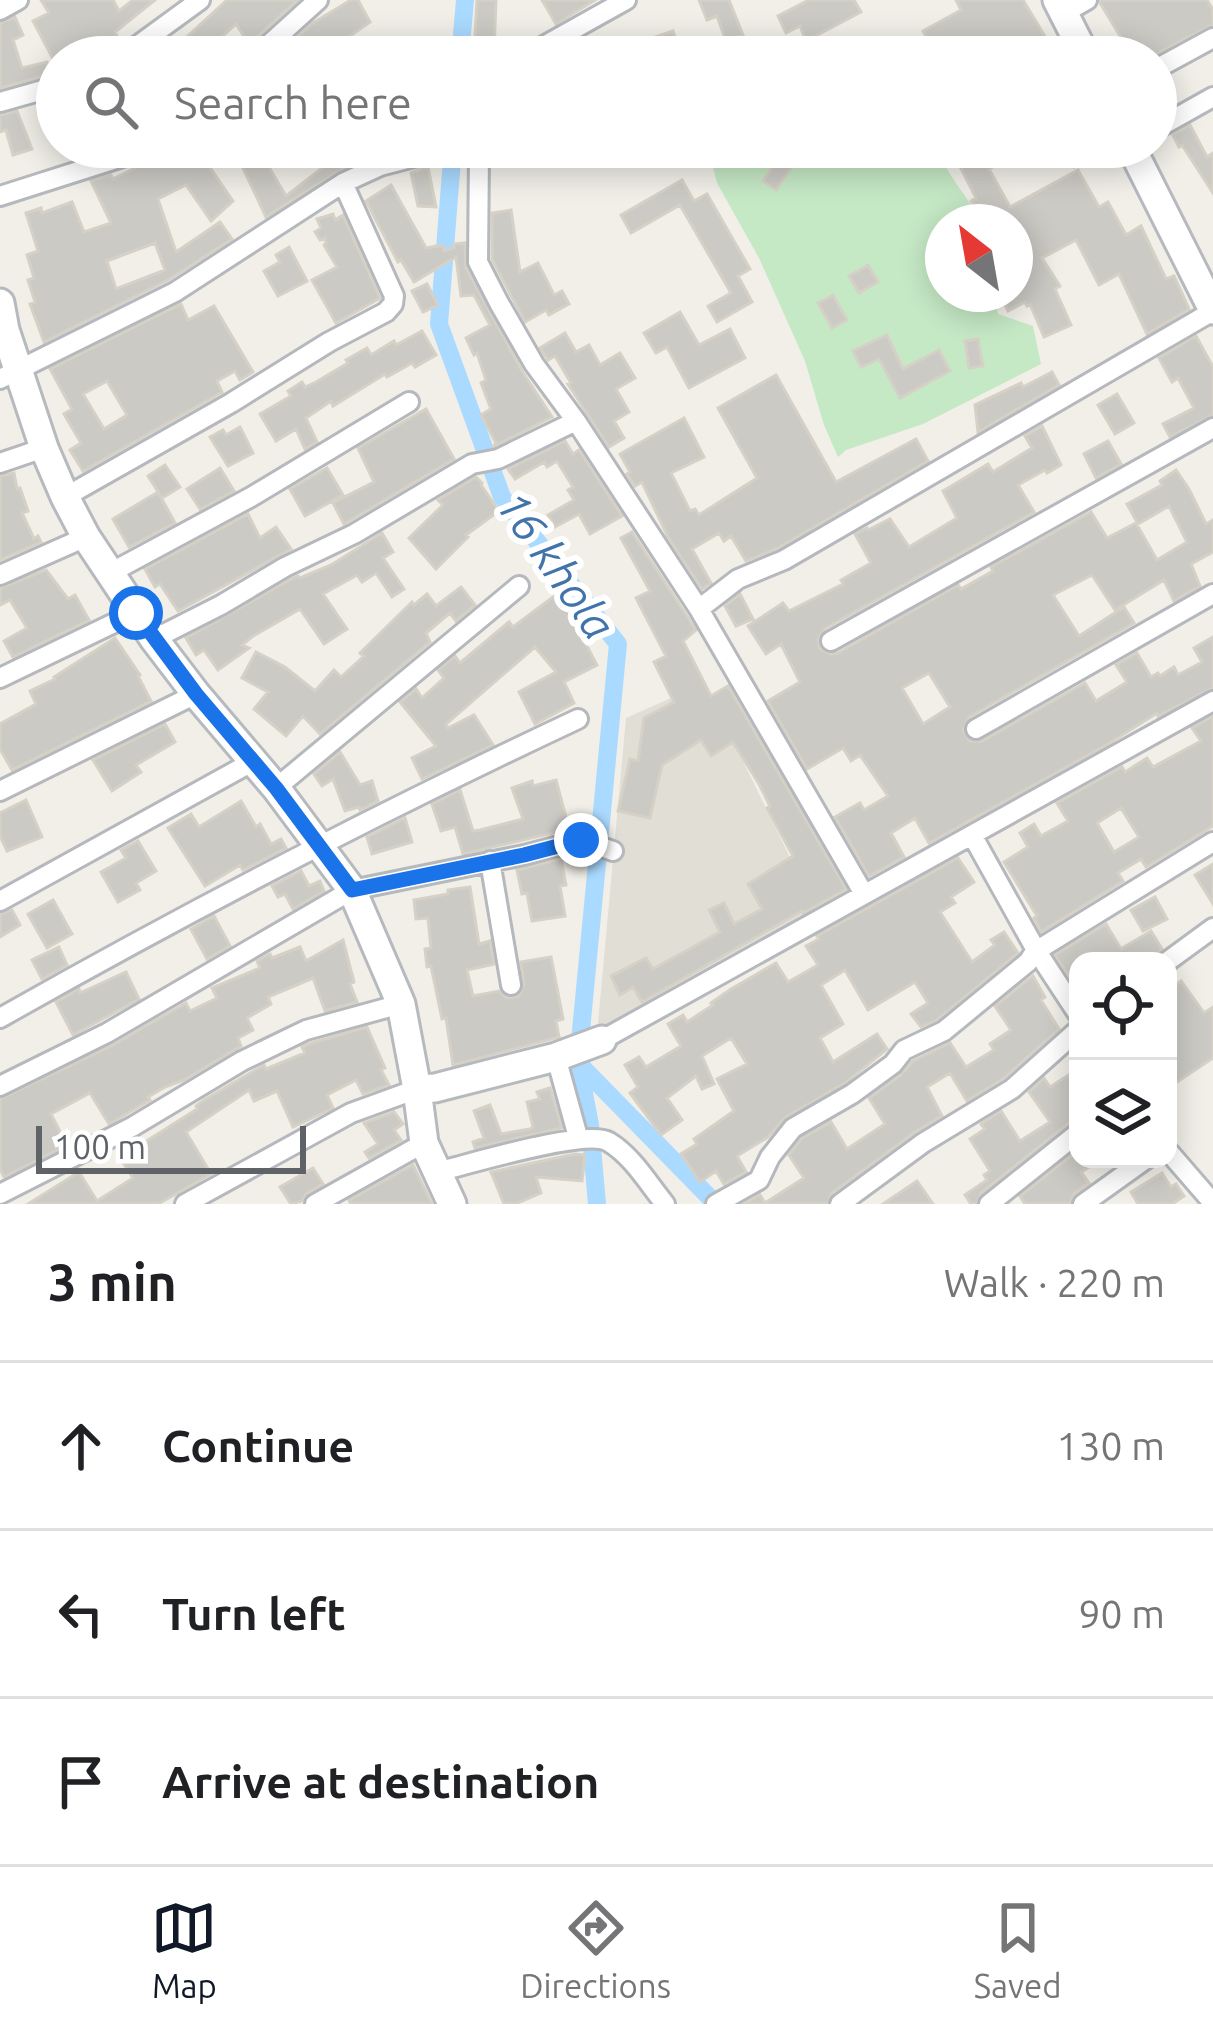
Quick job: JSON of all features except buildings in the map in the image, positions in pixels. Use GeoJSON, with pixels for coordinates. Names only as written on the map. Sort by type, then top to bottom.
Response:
{"type":"FeatureCollection","features":[{"type":"Feature","properties":{"kind":"street"},"geometry":{"type":"LineString","coordinates":[[0,10],[18,0]]}},
{"type":"Feature","properties":{"kind":"street"},"geometry":{"type":"LineString","coordinates":[[151,36],[200,0]]}},
{"type":"Feature","properties":{"kind":"street"},"geometry":{"type":"LineString","coordinates":[[278,36],[318,0]]}},
{"type":"Feature","properties":{"kind":"street"},"geometry":{"type":"LineString","coordinates":[[562,36],[626,0]]}},
{"type":"Feature","properties":{"kind":"street"},"geometry":{"type":"LineString","coordinates":[[1069,4],[1079,36]]}},
{"type":"Feature","properties":{"kind":"street"},"geometry":{"type":"LineString","coordinates":[[1177,58],[1213,38]]}},
{"type":"Feature","properties":{"kind":"street"},"geometry":{"type":"LineString","coordinates":[[0,102],[36,92]]}},
{"type":"Feature","properties":{"kind":"street"},"geometry":{"type":"LineString","coordinates":[[1177,117],[1213,97]]}},
{"type":"Feature","properties":{"kind":"street"},"geometry":{"type":"LineString","coordinates":[[0,196],[82,168]]}},
{"type":"Feature","properties":{"kind":"street"},"geometry":{"type":"LineString","coordinates":[[10,375],[176,292],[343,183],[376,168]]}},
{"type":"Feature","properties":{"kind":"street"},"geometry":{"type":"LineString","coordinates":[[473,168],[478,262],[534,364],[699,610],[864,894]]}},
{"type":"Feature","properties":{"kind":"street"},"geometry":{"type":"LineString","coordinates":[[699,610],[738,579],[784,560],[1213,310],[1204,267],[1144,168]]}},
{"type":"Feature","properties":{"kind":"street"},"geometry":{"type":"LineString","coordinates":[[64,497],[386,312],[394,296],[343,183]]}},
{"type":"Feature","properties":{"kind":"street"},"geometry":{"type":"LineString","coordinates":[[0,304],[10,375],[86,537],[154,639],[352,890],[401,1004],[424,1143],[452,1204]]}},
{"type":"Feature","properties":{"kind":"street"},"geometry":{"type":"LineString","coordinates":[[110,573],[251,497],[409,402]]}},
{"type":"Feature","properties":{"kind":"street"},"geometry":{"type":"LineString","coordinates":[[154,639],[354,534],[472,464],[498,459],[576,422]]}},
{"type":"Feature","properties":{"kind":"street"},"geometry":{"type":"LineString","coordinates":[[832,641],[1213,428]]}},
{"type":"Feature","properties":{"kind":"street"},"geometry":{"type":"LineString","coordinates":[[0,463],[44,448]]}},
{"type":"Feature","properties":{"kind":"street"},"geometry":{"type":"LineString","coordinates":[[0,575],[86,537]]}},
{"type":"Feature","properties":{"kind":"street"},"geometry":{"type":"LineString","coordinates":[[276,788],[519,586]]}},
{"type":"Feature","properties":{"kind":"street"},"geometry":{"type":"LineString","coordinates":[[976,729],[1213,594]]}},
{"type":"Feature","properties":{"kind":"street"},"geometry":{"type":"LineString","coordinates":[[0,678],[136,613]]}},
{"type":"Feature","properties":{"kind":"street"},"geometry":{"type":"LineString","coordinates":[[0,791],[196,694]]}},
{"type":"Feature","properties":{"kind":"street"},"geometry":{"type":"LineString","coordinates":[[185,1204],[351,1113],[417,1089],[562,1056],[602,1040],[1213,701]]}},
{"type":"Feature","properties":{"kind":"street"},"geometry":{"type":"LineString","coordinates":[[0,1018],[319,846],[578,719]]}},
{"type":"Feature","properties":{"kind":"street"},"geometry":{"type":"LineString","coordinates":[[0,901],[252,762]]}},
{"type":"Feature","properties":{"kind":"street"},"geometry":{"type":"LineString","coordinates":[[972,835],[1069,1000]]}},
{"type":"Feature","properties":{"kind":"street"},"geometry":{"type":"LineString","coordinates":[[0,1086],[107,1034],[352,890],[581,840],[613,851]]}},
{"type":"Feature","properties":{"kind":"street"},"geometry":{"type":"LineString","coordinates":[[716,1204],[759,1180],[770,1156],[793,1128],[852,1094],[904,1050],[944,1031],[1028,962],[1036,950],[1213,842]]}},
{"type":"Feature","properties":{"kind":"street"},"geometry":{"type":"LineString","coordinates":[[490,861],[511,985]]}},
{"type":"Feature","properties":{"kind":"street"},"geometry":{"type":"LineString","coordinates":[[1177,955],[1213,928]]}},
{"type":"Feature","properties":{"kind":"street"},"geometry":{"type":"LineString","coordinates":[[0,1194],[306,1030],[401,1004]]}},
{"type":"Feature","properties":{"kind":"street"},"geometry":{"type":"LineString","coordinates":[[840,1204],[923,1143],[1012,1089],[1069,1038]]}},
{"type":"Feature","properties":{"kind":"street"},"geometry":{"type":"LineString","coordinates":[[562,1056],[578,1137]]}},
{"type":"Feature","properties":{"kind":"street"},"geometry":{"type":"LineString","coordinates":[[436,1172],[578,1137],[605,1139],[665,1204]]}},
{"type":"Feature","properties":{"kind":"street"},"geometry":{"type":"LineString","coordinates":[[989,1204],[1069,1140]]}},
{"type":"Feature","properties":{"kind":"street"},"geometry":{"type":"LineString","coordinates":[[315,1204],[424,1143]]}},
{"type":"Feature","properties":{"kind":"street"},"geometry":{"type":"LineString","coordinates":[[1177,1161],[1213,1203]]}},
{"type":"Feature","properties":{"kind":"street"},"geometry":{"type":"LineString","coordinates":[[1084,1204],[1134,1168]]}},
{"type":"Feature","properties":{"kind":"shaded area"},"geometry":{"type":"Polygon","coordinates":[[[705,683],[817,913],[597,1034],[626,718],[705,683]]]}},
{"type":"Feature","properties":{"kind":"green space"},"geometry":{"type":"Polygon","coordinates":[[[713,168],[947,168],[971,204],[925,204],[925,312],[998,312],[1033,326],[1041,364],[923,424],[846,450],[838,457],[805,361],[713,168]]]}},
{"type":"Feature","properties":{"kind":"waterway","name":"16 khola"},"geometry":{"type":"LineString","coordinates":[[462,36],[465,0]]}},
{"type":"Feature","properties":{"kind":"waterway","name":"16 khola"},"geometry":{"type":"LineString","coordinates":[[451,168],[439,324],[502,497],[618,644],[578,1062],[597,1204]]}},
{"type":"Feature","properties":{"kind":"waterway"},"geometry":{"type":"LineString","coordinates":[[581,1066],[716,1204]]}},
{"type":"Feature","properties":{"kind":"route"},"geometry":{"type":"LineString","coordinates":[[136,613],[352,890],[581,840]]}}]}
